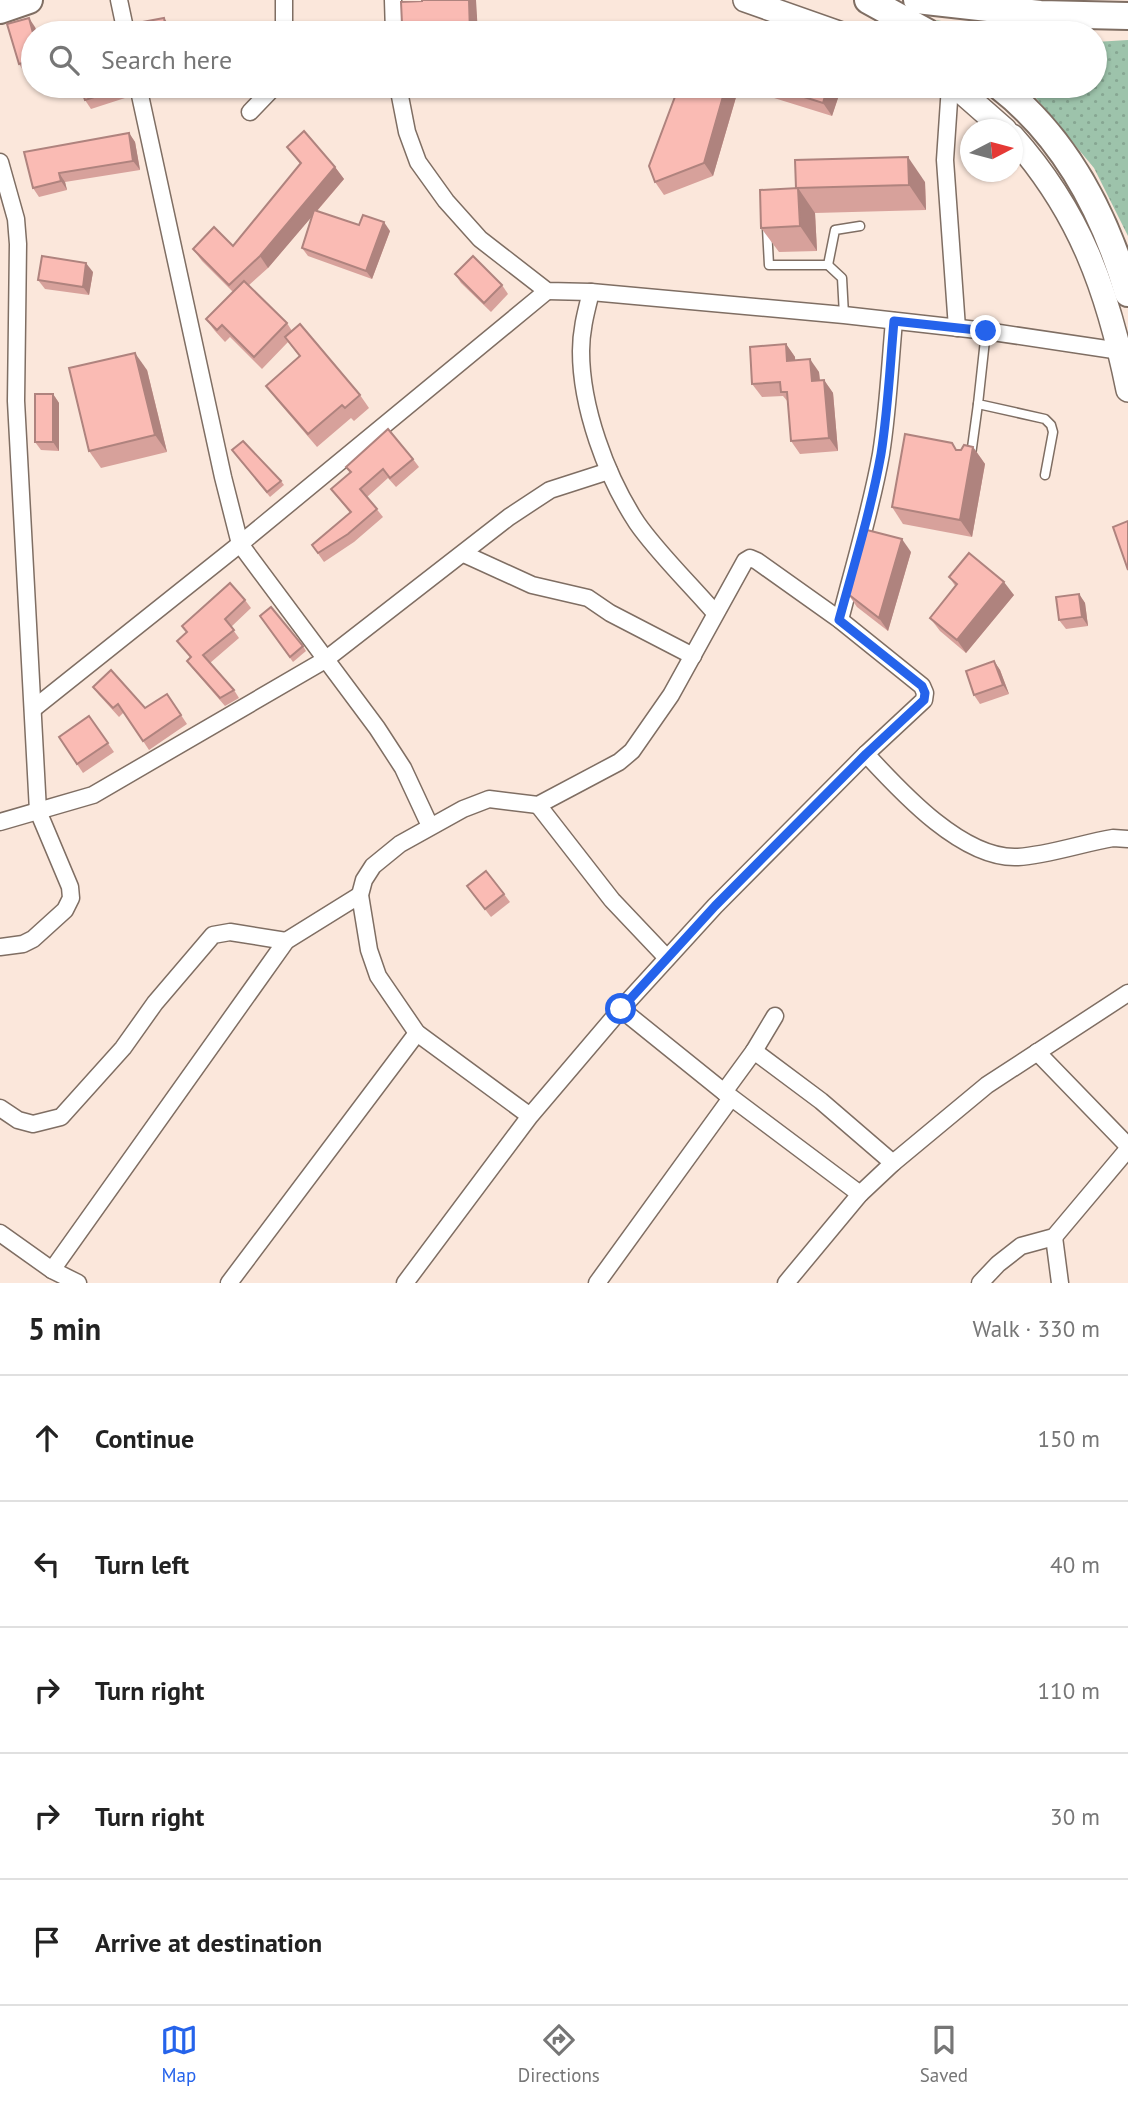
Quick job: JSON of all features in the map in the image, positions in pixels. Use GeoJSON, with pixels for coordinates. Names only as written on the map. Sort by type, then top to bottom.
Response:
{"type":"FeatureCollection","features":[{"type":"Feature","properties":{"kind":"main road"},"geometry":{"type":"LineString","coordinates":[[0,10],[29,0]]}},
{"type":"Feature","properties":{"kind":"main road"},"geometry":{"type":"LineString","coordinates":[[745,0],[805,21]]}},
{"type":"Feature","properties":{"kind":"main road"},"geometry":{"type":"LineString","coordinates":[[868,0],[906,21]]}},
{"type":"Feature","properties":{"kind":"main road"},"geometry":{"type":"LineString","coordinates":[[917,0],[1041,14],[1128,16]]}},
{"type":"Feature","properties":{"kind":"main road"},"geometry":{"type":"LineString","coordinates":[[967,98],[992,119]]}},
{"type":"Feature","properties":{"kind":"main road"},"geometry":{"type":"LineString","coordinates":[[1012,98],[1063,152],[1115,248],[1128,293]]}},
{"type":"Feature","properties":{"kind":"main road"},"geometry":{"type":"LineString","coordinates":[[1023,148],[1052,184],[1075,223],[1096,271],[1120,351],[1128,390]]}},
{"type":"Feature","properties":{"kind":"street"},"geometry":{"type":"LineString","coordinates":[[119,0],[123,21]]}},
{"type":"Feature","properties":{"kind":"street"},"geometry":{"type":"LineString","coordinates":[[284,0],[285,21]]}},
{"type":"Feature","properties":{"kind":"street"},"geometry":{"type":"LineString","coordinates":[[393,0],[394,21]]}},
{"type":"Feature","properties":{"kind":"street"},"geometry":{"type":"LineString","coordinates":[[141,98],[240,544],[377,728],[403,768],[430,825]]}},
{"type":"Feature","properties":{"kind":"street"},"geometry":{"type":"LineString","coordinates":[[250,112],[263,98]]}},
{"type":"Feature","properties":{"kind":"street"},"geometry":{"type":"LineString","coordinates":[[400,98],[407,132],[418,162],[446,201],[480,239],[547,291],[590,292],[844,315],[986,331],[1120,351]]}},
{"type":"Feature","properties":{"kind":"street"},"geometry":{"type":"LineString","coordinates":[[952,98],[944,160],[957,328]]}},
{"type":"Feature","properties":{"kind":"street"},"geometry":{"type":"LineString","coordinates":[[0,162],[16,219],[18,244],[16,401],[38,811],[70,887],[71,898],[65,910],[33,939],[23,944],[0,947]]}},
{"type":"Feature","properties":{"kind":"street"},"geometry":{"type":"LineString","coordinates":[[33,709],[240,544],[547,291]]}},
{"type":"Feature","properties":{"kind":"street"},"geometry":{"type":"LineString","coordinates":[[590,292],[583,322],[581,351],[585,394],[609,471],[638,523],[715,613]]}},
{"type":"Feature","properties":{"kind":"street"},"geometry":{"type":"LineString","coordinates":[[839,620],[868,514],[880,457],[894,321]]}},
{"type":"Feature","properties":{"kind":"street"},"geometry":{"type":"LineString","coordinates":[[0,822],[93,795],[325,660],[509,517],[550,490],[609,471]]}},
{"type":"Feature","properties":{"kind":"street"},"geometry":{"type":"LineString","coordinates":[[464,554],[532,585],[588,598],[610,613],[693,656]]}},
{"type":"Feature","properties":{"kind":"street"},"geometry":{"type":"LineString","coordinates":[[405,1283],[530,1116],[621,1009],[715,906],[866,754],[924,700],[922,686],[839,620],[750,558],[745,561],[715,613],[671,695],[632,751],[619,762],[538,805],[489,799],[463,809],[400,844],[373,866],[364,880],[360,895],[369,950],[378,975],[417,1033],[530,1116]]}},
{"type":"Feature","properties":{"kind":"street"},"geometry":{"type":"LineString","coordinates":[[866,754],[929,818],[995,856],[1019,857],[1113,838],[1128,839]]}},
{"type":"Feature","properties":{"kind":"street"},"geometry":{"type":"LineString","coordinates":[[538,805],[612,900],[667,958]]}},
{"type":"Feature","properties":{"kind":"street"},"geometry":{"type":"LineString","coordinates":[[52,1270],[286,941],[360,895]]}},
{"type":"Feature","properties":{"kind":"street"},"geometry":{"type":"LineString","coordinates":[[0,1108],[18,1120],[33,1124],[61,1117],[123,1048],[155,1003],[213,936],[229,932],[286,941]]}},
{"type":"Feature","properties":{"kind":"street"},"geometry":{"type":"LineString","coordinates":[[786,1283],[860,1194],[893,1163],[987,1085],[1128,993]]}},
{"type":"Feature","properties":{"kind":"street"},"geometry":{"type":"LineString","coordinates":[[621,1009],[728,1095],[860,1194]]}},
{"type":"Feature","properties":{"kind":"street"},"geometry":{"type":"LineString","coordinates":[[597,1283],[728,1095],[775,1016]]}},
{"type":"Feature","properties":{"kind":"street"},"geometry":{"type":"LineString","coordinates":[[229,1283],[417,1033]]}},
{"type":"Feature","properties":{"kind":"street"},"geometry":{"type":"LineString","coordinates":[[754,1051],[821,1101],[893,1163]]}},
{"type":"Feature","properties":{"kind":"street"},"geometry":{"type":"LineString","coordinates":[[979,1283],[1021,1247],[1054,1237],[1128,1147],[1037,1052]]}},
{"type":"Feature","properties":{"kind":"street"},"geometry":{"type":"LineString","coordinates":[[0,1233],[52,1270],[78,1283]]}},
{"type":"Feature","properties":{"kind":"street"},"geometry":{"type":"LineString","coordinates":[[1054,1237],[1060,1283]]}},
{"type":"Feature","properties":{"kind":"lane"},"geometry":{"type":"LineString","coordinates":[[766,219],[769,265],[828,265],[842,278],[844,315]]}},
{"type":"Feature","properties":{"kind":"lane"},"geometry":{"type":"LineString","coordinates":[[828,265],[835,230],[860,226]]}},
{"type":"Feature","properties":{"kind":"lane"},"geometry":{"type":"LineString","coordinates":[[970,461],[986,331]]}},
{"type":"Feature","properties":{"kind":"lane"},"geometry":{"type":"LineString","coordinates":[[978,404],[1045,419],[1051,425],[1053,432],[1045,475]]}},
{"type":"Feature","properties":{"kind":"green space"},"geometry":{"type":"Polygon","coordinates":[[[1128,40],[1128,236],[1094,168],[1036,98],[1107,98],[1107,41],[1128,40]]]}},
{"type":"Feature","properties":{"kind":"building"},"geometry":{"type":"Polygon","coordinates":[[[469,0],[470,21],[402,21],[401,2],[469,0]]]}},
{"type":"Feature","properties":{"kind":"building"},"geometry":{"type":"Polygon","coordinates":[[[29,18],[30,21],[21,21],[21,63],[19,64],[7,24],[29,18]]]}},
{"type":"Feature","properties":{"kind":"building"},"geometry":{"type":"Polygon","coordinates":[[[674,98],[723,98],[704,163],[655,182],[649,166],[674,98]]]}},
{"type":"Feature","properties":{"kind":"building"},"geometry":{"type":"Polygon","coordinates":[[[807,98],[824,98],[823,103],[807,98]]]}},
{"type":"Feature","properties":{"kind":"building"},"geometry":{"type":"Polygon","coordinates":[[[304,131],[335,167],[260,256],[229,285],[193,249],[214,227],[233,246],[301,163],[287,147],[304,131]]]}},
{"type":"Feature","properties":{"kind":"building"},"geometry":{"type":"Polygon","coordinates":[[[129,133],[133,161],[59,173],[61,181],[33,188],[24,152],[129,133]]]}},
{"type":"Feature","properties":{"kind":"building"},"geometry":{"type":"Polygon","coordinates":[[[908,157],[909,185],[796,188],[795,160],[908,157]]]}},
{"type":"Feature","properties":{"kind":"building"},"geometry":{"type":"Polygon","coordinates":[[[798,188],[800,226],[761,228],[760,190],[798,188]]]}},
{"type":"Feature","properties":{"kind":"building"},"geometry":{"type":"Polygon","coordinates":[[[314,210],[359,225],[363,215],[384,222],[366,271],[302,248],[314,210]]]}},
{"type":"Feature","properties":{"kind":"building"},"geometry":{"type":"Polygon","coordinates":[[[42,256],[86,263],[83,287],[38,280],[42,256]]]}},
{"type":"Feature","properties":{"kind":"building"},"geometry":{"type":"Polygon","coordinates":[[[473,256],[502,285],[484,303],[455,274],[473,256]]]}},
{"type":"Feature","properties":{"kind":"building"},"geometry":{"type":"Polygon","coordinates":[[[244,281],[287,323],[254,357],[222,325],[217,330],[206,319],[244,281]]]}},
{"type":"Feature","properties":{"kind":"building"},"geometry":{"type":"Polygon","coordinates":[[[300,324],[360,395],[345,408],[342,405],[308,434],[266,386],[300,356],[285,337],[300,324]]]}},
{"type":"Feature","properties":{"kind":"building"},"geometry":{"type":"Polygon","coordinates":[[[786,344],[787,361],[810,359],[812,381],[824,380],[829,438],[791,441],[787,392],[781,392],[780,382],[752,384],[750,347],[786,344]]]}},
{"type":"Feature","properties":{"kind":"building"},"geometry":{"type":"Polygon","coordinates":[[[135,353],[155,435],[89,451],[69,368],[135,353]]]}},
{"type":"Feature","properties":{"kind":"building"},"geometry":{"type":"Polygon","coordinates":[[[35,394],[53,394],[53,442],[35,442],[35,394]]]}},
{"type":"Feature","properties":{"kind":"building"},"geometry":{"type":"Polygon","coordinates":[[[388,429],[413,459],[390,478],[383,469],[360,489],[377,509],[348,534],[318,553],[312,545],[351,512],[331,489],[351,472],[346,467],[388,429]]]}},
{"type":"Feature","properties":{"kind":"building"},"geometry":{"type":"Polygon","coordinates":[[[905,434],[952,443],[956,450],[961,450],[964,445],[973,447],[960,520],[892,507],[905,434]]]}},
{"type":"Feature","properties":{"kind":"building"},"geometry":{"type":"Polygon","coordinates":[[[243,441],[281,481],[267,492],[232,450],[243,441]]]}},
{"type":"Feature","properties":{"kind":"building"},"geometry":{"type":"Polygon","coordinates":[[[1128,521],[1128,570],[1113,527],[1128,521]]]}},
{"type":"Feature","properties":{"kind":"building"},"geometry":{"type":"Polygon","coordinates":[[[867,530],[902,539],[879,618],[848,594],[867,530]]]}},
{"type":"Feature","properties":{"kind":"building"},"geometry":{"type":"Polygon","coordinates":[[[969,553],[1004,582],[957,640],[930,618],[957,584],[949,577],[969,553]]]}},
{"type":"Feature","properties":{"kind":"building"},"geometry":{"type":"Polygon","coordinates":[[[230,583],[245,600],[225,619],[234,630],[203,655],[234,690],[220,698],[187,661],[191,657],[177,641],[187,632],[182,626],[230,583]]]}},
{"type":"Feature","properties":{"kind":"building"},"geometry":{"type":"Polygon","coordinates":[[[1079,594],[1082,617],[1059,620],[1056,597],[1079,594]]]}},
{"type":"Feature","properties":{"kind":"building"},"geometry":{"type":"Polygon","coordinates":[[[271,607],[303,646],[290,657],[260,616],[271,607]]]}},
{"type":"Feature","properties":{"kind":"building"},"geometry":{"type":"Polygon","coordinates":[[[994,661],[1003,685],[974,695],[966,671],[994,661]]]}},
{"type":"Feature","properties":{"kind":"building"},"geometry":{"type":"Polygon","coordinates":[[[111,670],[145,708],[167,694],[181,715],[143,741],[118,704],[113,708],[93,687],[111,670]]]}},
{"type":"Feature","properties":{"kind":"building"},"geometry":{"type":"Polygon","coordinates":[[[89,716],[108,743],[77,764],[59,737],[89,716]]]}},
{"type":"Feature","properties":{"kind":"building"},"geometry":{"type":"Polygon","coordinates":[[[486,871],[504,894],[485,909],[467,886],[486,871]]]}},
{"type":"Feature","properties":{"kind":"route"},"geometry":{"type":"LineString","coordinates":[[621,1009],[715,906],[866,754],[924,700],[922,686],[839,620],[868,514],[880,457],[894,321],[986,331]]}}]}
